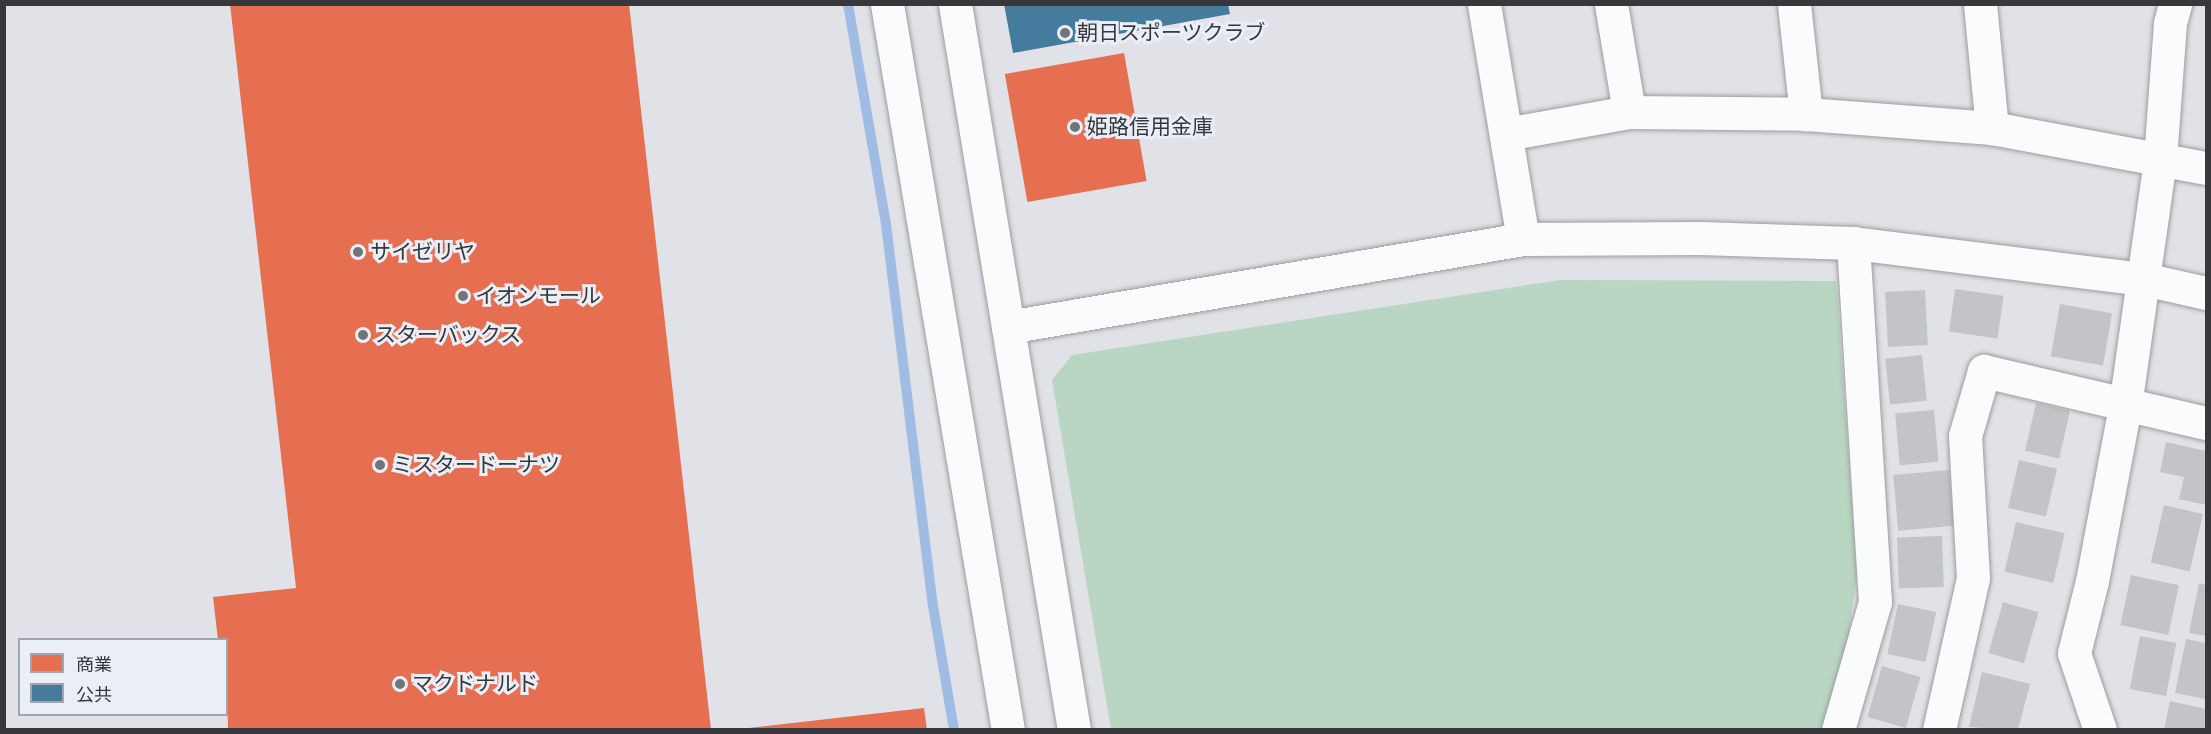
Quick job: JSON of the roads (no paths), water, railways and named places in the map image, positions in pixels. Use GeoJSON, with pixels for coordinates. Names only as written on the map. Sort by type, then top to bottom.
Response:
{"type":"FeatureCollection","features":[{"type":"Feature","properties":{"kind":"street"},"geometry":{"type":"LineString","coordinates":[[887,4],[1008,729]]}},
{"type":"Feature","properties":{"kind":"street"},"geometry":{"type":"LineString","coordinates":[[955,4],[1074,729]]}},
{"type":"Feature","properties":{"kind":"street"},"geometry":{"type":"LineString","coordinates":[[1484,4],[1523,239]]}},
{"type":"Feature","properties":{"kind":"street"},"geometry":{"type":"LineString","coordinates":[[1611,4],[1629,112]]}},
{"type":"Feature","properties":{"kind":"street"},"geometry":{"type":"LineString","coordinates":[[1794,4],[1806,114]]}},
{"type":"Feature","properties":{"kind":"street"},"geometry":{"type":"LineString","coordinates":[[1980,4],[1992,128]]}},
{"type":"Feature","properties":{"kind":"street"},"geometry":{"type":"LineString","coordinates":[[2100,729],[2074,653],[2092,582],[2125,406],[2160,159],[2170,23],[2175,4]]}},
{"type":"Feature","properties":{"kind":"street"},"geometry":{"type":"LineString","coordinates":[[1506,134],[1629,112],[1806,114],[1992,128],[2206,168]]}},
{"type":"Feature","properties":{"kind":"street"},"geometry":{"type":"LineString","coordinates":[[1008,327],[1523,239],[1700,238],[1853,243],[2144,279],[2206,293]]}},
{"type":"Feature","properties":{"kind":"street"},"geometry":{"type":"LineString","coordinates":[[1838,729],[1875,602],[1853,243]]}},
{"type":"Feature","properties":{"kind":"street"},"geometry":{"type":"LineString","coordinates":[[1939,729],[1973,578],[1965,436],[1984,371],[2125,406],[2206,423]]}},
{"type":"Feature","properties":{"kind":"waterway"},"geometry":{"type":"LineString","coordinates":[[848,4],[886,224],[933,606],[954,730]]}},
{"type":"Feature","properties":{"kind":"place","name":"朝日スポーツクラブ"},"geometry":{"type":"Point","coordinates":[1065,33]}},
{"type":"Feature","properties":{"kind":"place","name":"姫路信用金庫"},"geometry":{"type":"Point","coordinates":[1075,127]}},
{"type":"Feature","properties":{"kind":"place","name":"サイゼリヤ"},"geometry":{"type":"Point","coordinates":[358,252]}},
{"type":"Feature","properties":{"kind":"place","name":"イオンモール"},"geometry":{"type":"Point","coordinates":[463,296]}},
{"type":"Feature","properties":{"kind":"place","name":"スターバックス"},"geometry":{"type":"Point","coordinates":[363,335]}},
{"type":"Feature","properties":{"kind":"place","name":"ミスタードーナツ"},"geometry":{"type":"Point","coordinates":[380,465]}},
{"type":"Feature","properties":{"kind":"place","name":"マクドナルド"},"geometry":{"type":"Point","coordinates":[400,684]}}]}
